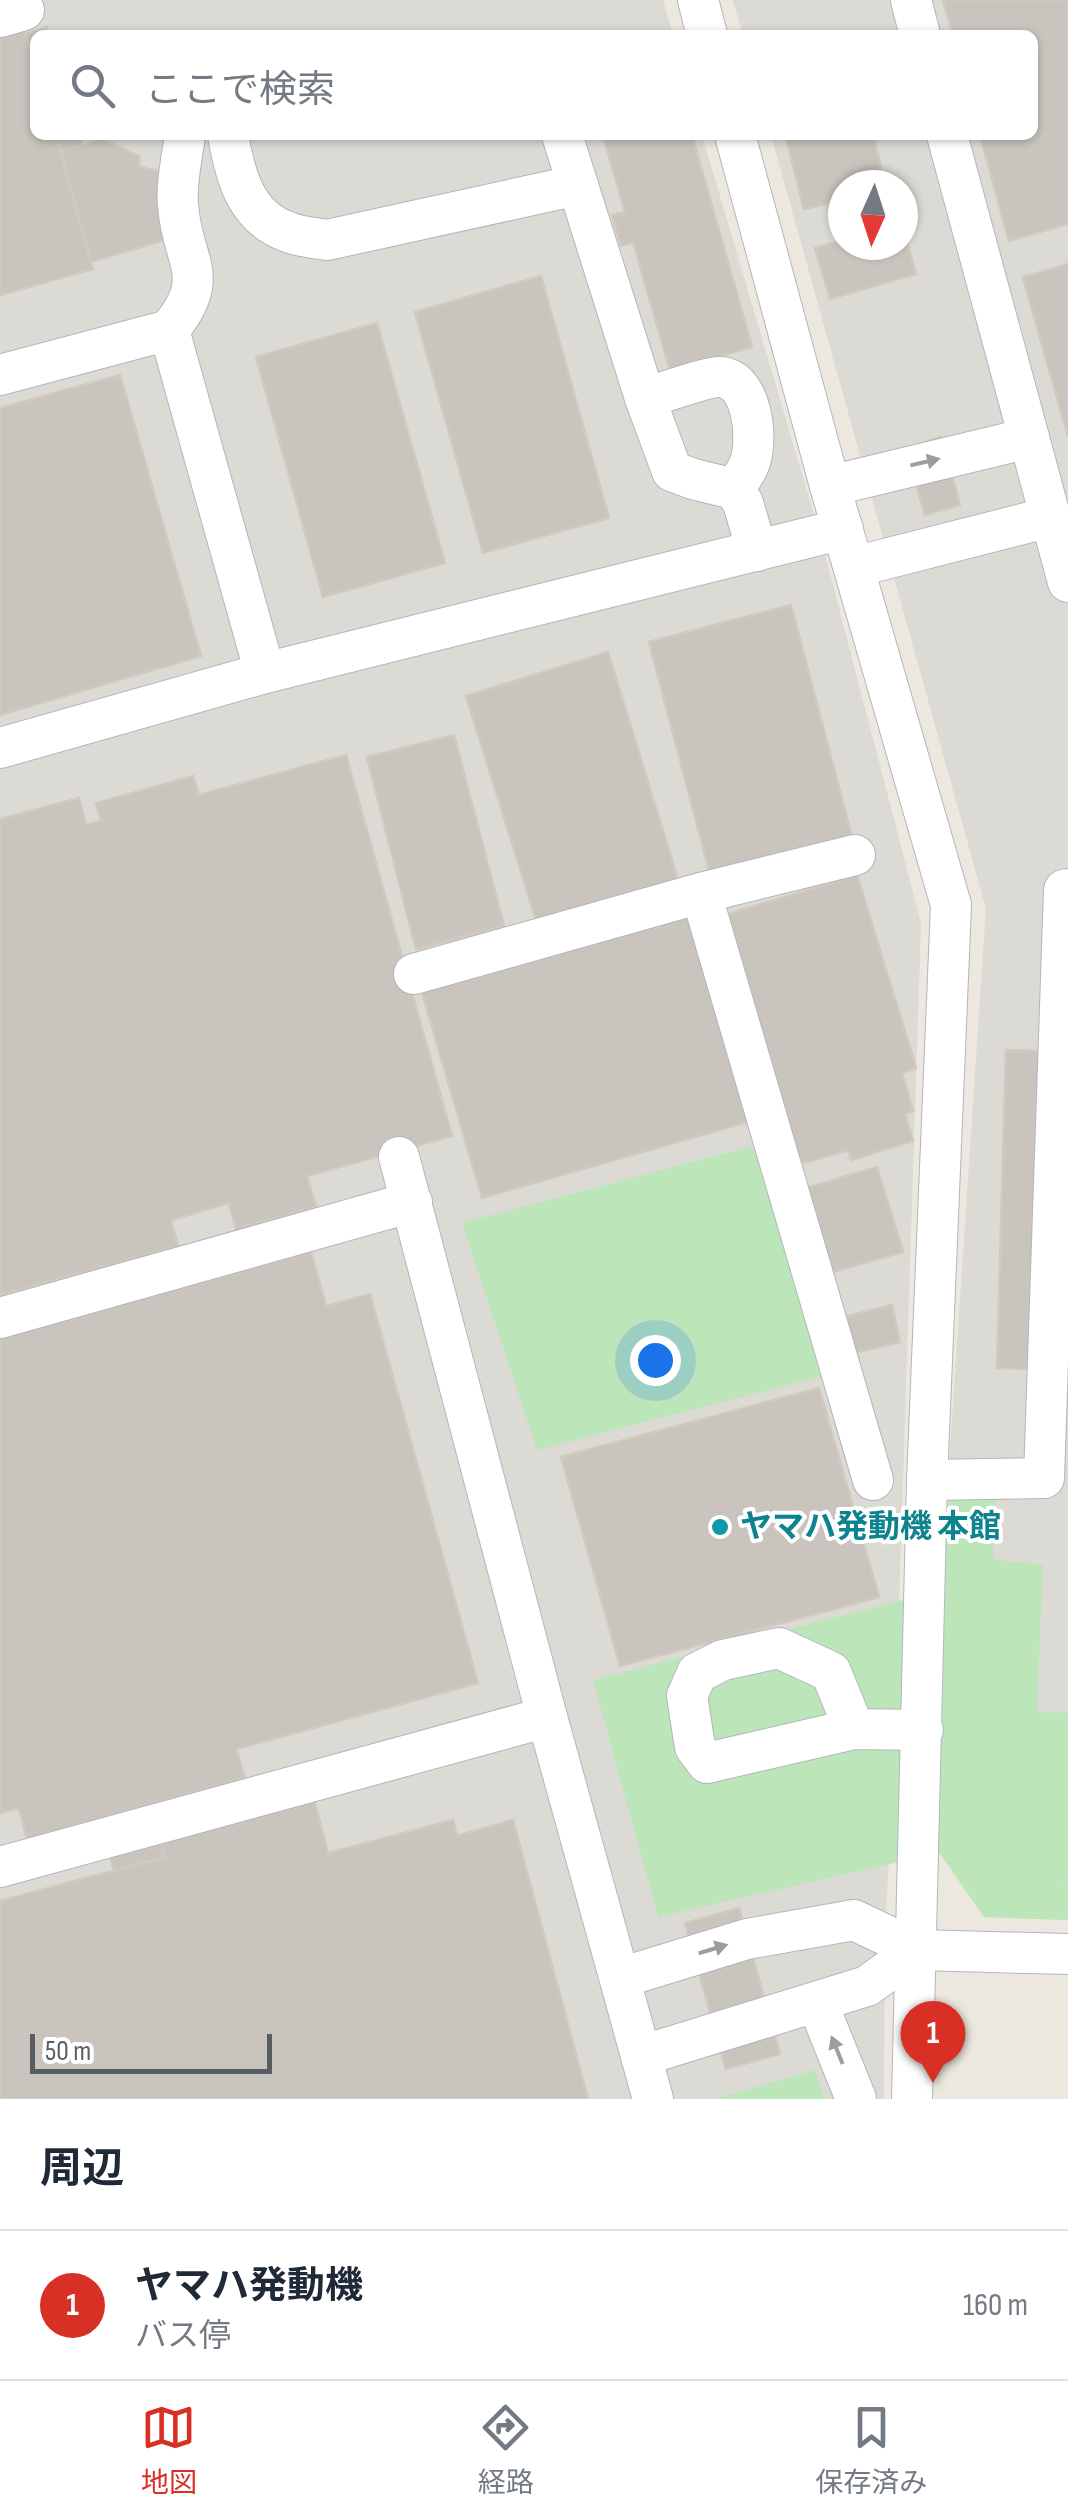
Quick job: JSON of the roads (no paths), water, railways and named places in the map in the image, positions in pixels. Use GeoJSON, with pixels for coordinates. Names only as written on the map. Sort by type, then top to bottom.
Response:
{"type":"FeatureCollection","features":[{"type":"Feature","properties":{"kind":"street"},"geometry":{"type":"LineString","coordinates":[[698,0],[707,30]]}},
{"type":"Feature","properties":{"kind":"street"},"geometry":{"type":"LineString","coordinates":[[911,0],[919,30]]}},
{"type":"Feature","properties":{"kind":"street"},"geometry":{"type":"LineString","coordinates":[[0,375],[169,330],[186,308],[192,291],[193,272],[178,200],[184,140]]}},
{"type":"Feature","properties":{"kind":"street"},"geometry":{"type":"LineString","coordinates":[[229,140],[246,199],[261,218],[288,232],[328,240],[578,185]]}},
{"type":"Feature","properties":{"kind":"street"},"geometry":{"type":"LineString","coordinates":[[564,140],[644,398],[672,471],[734,489],[743,502],[757,551]]}},
{"type":"Feature","properties":{"kind":"street"},"geometry":{"type":"LineString","coordinates":[[736,140],[830,486],[951,905],[928,1480],[912,2099]]}},
{"type":"Feature","properties":{"kind":"street"},"geometry":{"type":"LineString","coordinates":[[948,140],[1068,582]]}},
{"type":"Feature","properties":{"kind":"street"},"geometry":{"type":"LineString","coordinates":[[169,330],[265,673]]}},
{"type":"Feature","properties":{"kind":"street"},"geometry":{"type":"LineString","coordinates":[[644,398],[720,377],[737,384],[749,406],[755,436],[750,463],[734,489]]}},
{"type":"Feature","properties":{"kind":"street"},"geometry":{"type":"LineString","coordinates":[[830,486],[1029,438]]}},
{"type":"Feature","properties":{"kind":"street"},"geometry":{"type":"LineString","coordinates":[[0,748],[265,673],[757,551],[848,548],[1050,517]]}},
{"type":"Feature","properties":{"kind":"street"},"geometry":{"type":"LineString","coordinates":[[414,974],[855,854]]}},
{"type":"Feature","properties":{"kind":"street"},"geometry":{"type":"LineString","coordinates":[[928,1480],[1056,1479],[1064,890],[1068,890]]}},
{"type":"Feature","properties":{"kind":"street"},"geometry":{"type":"LineString","coordinates":[[701,893],[873,1480]]}},
{"type":"Feature","properties":{"kind":"street"},"geometry":{"type":"LineString","coordinates":[[399,1157],[653,2099]]}},
{"type":"Feature","properties":{"kind":"street"},"geometry":{"type":"LineString","coordinates":[[0,1318],[412,1202]]}},
{"type":"Feature","properties":{"kind":"street"},"geometry":{"type":"LineString","coordinates":[[0,1867],[547,1717]]}},
{"type":"Feature","properties":{"kind":"street"},"geometry":{"type":"LineString","coordinates":[[854,1729],[923,1730]]}},
{"type":"Feature","properties":{"kind":"street"},"geometry":{"type":"LineString","coordinates":[[620,1978],[747,1939],[854,1920],[917,1950],[1068,1954]]}},
{"type":"Feature","properties":{"kind":"street"},"geometry":{"type":"LineString","coordinates":[[641,2056],[867,1986],[917,1950]]}},
{"type":"Feature","properties":{"kind":"street"},"geometry":{"type":"LineString","coordinates":[[817,2002],[856,2099]]}},
{"type":"Feature","properties":{"kind":"place","name":"ヤマハ発動機 本館"},"geometry":{"type":"Point","coordinates":[720,1527]}},
{"type":"Feature","properties":{"kind":"place","name":"ヤマハ発動機"},"geometry":{"type":"Point","coordinates":[933,2083]}}]}
